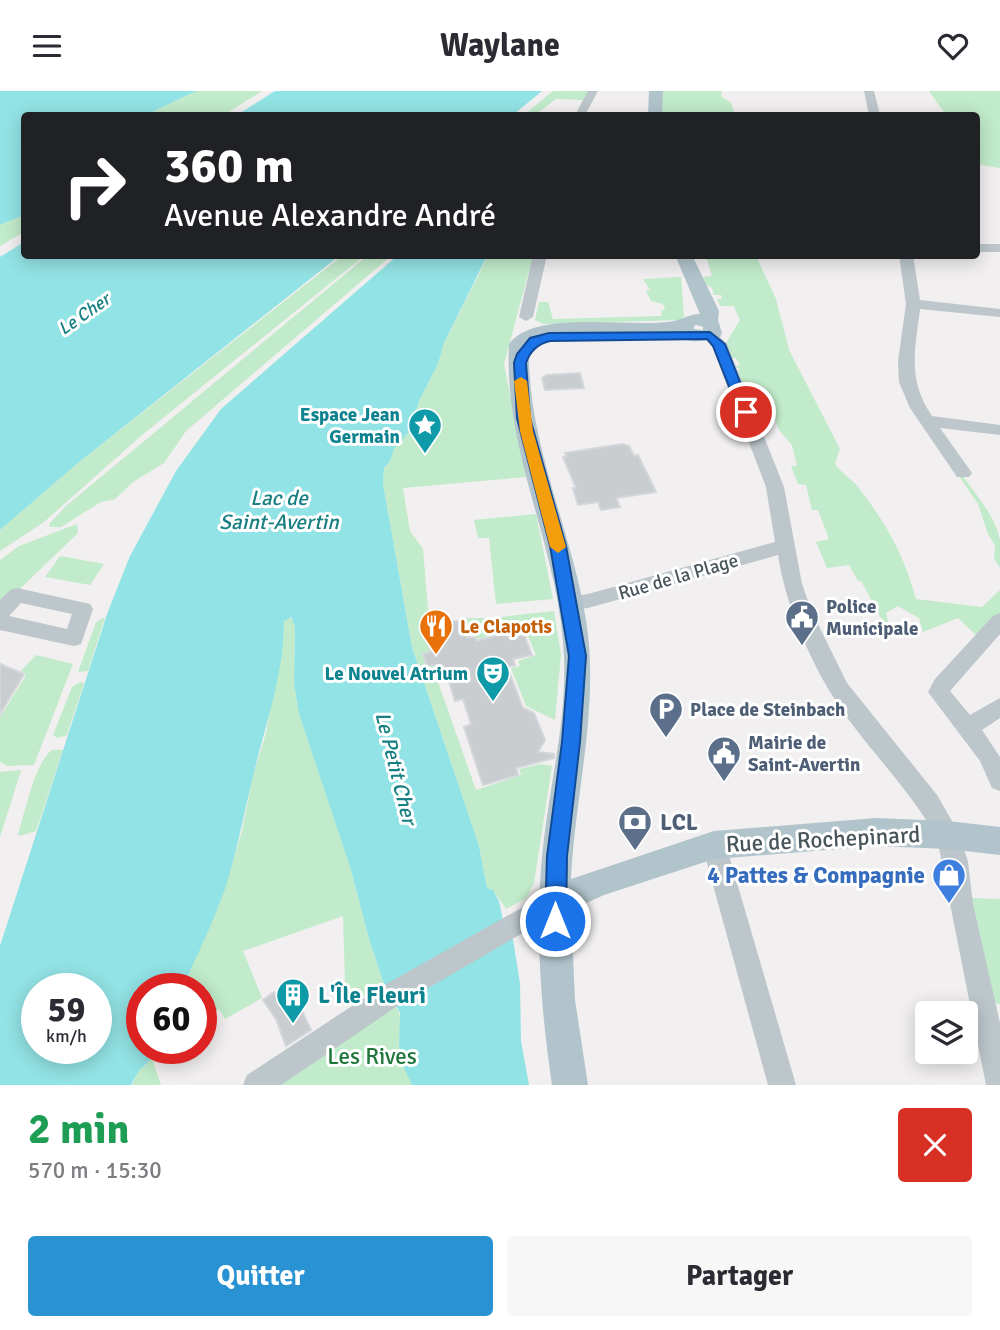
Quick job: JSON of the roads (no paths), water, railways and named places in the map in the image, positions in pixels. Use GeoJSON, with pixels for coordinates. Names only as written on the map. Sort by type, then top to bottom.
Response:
{"type":"FeatureCollection","features":[{"type":"Feature","properties":{"kind":"main road"},"geometry":{"type":"LineString","coordinates":[[655,112],[656,91]]}},
{"type":"Feature","properties":{"kind":"main road"},"geometry":{"type":"LineString","coordinates":[[520,363],[526,349],[544,338],[696,327],[710,311],[685,259]]}},
{"type":"Feature","properties":{"kind":"main road"},"geometry":{"type":"LineString","coordinates":[[570,1085],[559,997],[555,901],[557,856],[577,672],[570,603],[558,546],[524,418],[519,344],[526,327],[547,330],[696,327]]}},
{"type":"Feature","properties":{"kind":"main road","name":"Rue de Rochepinard"},"geometry":{"type":"LineString","coordinates":[[555,901],[693,849],[714,845],[876,832],[948,835],[1000,841]]}},
{"type":"Feature","properties":{"kind":"street"},"geometry":{"type":"LineString","coordinates":[[582,112],[593,91]]}},
{"type":"Feature","properties":{"kind":"street"},"geometry":{"type":"LineString","coordinates":[[869,91],[874,112]]}},
{"type":"Feature","properties":{"kind":"street"},"geometry":{"type":"LineString","coordinates":[[980,248],[1000,248]]}},
{"type":"Feature","properties":{"kind":"street"},"geometry":{"type":"LineString","coordinates":[[526,327],[539,259]]}},
{"type":"Feature","properties":{"kind":"street"},"geometry":{"type":"LineString","coordinates":[[907,259],[913,304],[905,370],[912,395],[963,473]]}},
{"type":"Feature","properties":{"kind":"street"},"geometry":{"type":"LineString","coordinates":[[913,304],[1000,313]]}},
{"type":"Feature","properties":{"kind":"street"},"geometry":{"type":"LineString","coordinates":[[696,327],[719,344],[775,487],[798,603],[840,689],[929,802],[948,835],[956,862],[961,904],[1000,1085]]}},
{"type":"Feature","properties":{"kind":"street"},"geometry":{"type":"LineString","coordinates":[[927,421],[994,430],[1000,445]]}},
{"type":"Feature","properties":{"kind":"street","name":"Rue de la Plage"},"geometry":{"type":"LineString","coordinates":[[570,603],[589,601],[785,546]]}},
{"type":"Feature","properties":{"kind":"street"},"geometry":{"type":"LineString","coordinates":[[0,613],[17,595],[83,609],[74,638],[0,622]]}},
{"type":"Feature","properties":{"kind":"street"},"geometry":{"type":"LineString","coordinates":[[1000,621],[942,685],[939,692],[988,755],[1000,781]]}},
{"type":"Feature","properties":{"kind":"street"},"geometry":{"type":"LineString","coordinates":[[968,728],[1000,707]]}},
{"type":"Feature","properties":{"kind":"street"},"geometry":{"type":"LineString","coordinates":[[714,845],[782,1085]]}},
{"type":"Feature","properties":{"kind":"street","name":"Rue de Rochepinard"},"geometry":{"type":"LineString","coordinates":[[257,1085],[390,996],[555,901]]}},
{"type":"Feature","properties":{"kind":"water"},"geometry":{"type":"Polygon","coordinates":[[[0,91],[196,91],[152,112],[21,112],[21,216],[0,225],[0,91]]]}},
{"type":"Feature","properties":{"kind":"water"},"geometry":{"type":"Polygon","coordinates":[[[275,91],[542,91],[517,112],[242,112],[275,91]]]}},
{"type":"Feature","properties":{"kind":"water","name":"Le Cher"},"geometry":{"type":"Polygon","coordinates":[[[21,244],[21,259],[335,259],[78,463],[0,530],[0,257],[21,244]]]}},
{"type":"Feature","properties":{"kind":"water","name":"Lac de Saint-Avertin"},"geometry":{"type":"Polygon","coordinates":[[[394,259],[486,259],[444,343],[438,364],[420,399],[408,433],[394,449],[384,468],[383,484],[412,647],[479,846],[487,888],[493,890],[499,901],[505,930],[513,940],[520,983],[521,1041],[529,1085],[412,1085],[401,1062],[400,1013],[384,984],[351,870],[299,714],[294,684],[295,627],[291,617],[284,621],[281,661],[273,700],[234,859],[216,912],[189,973],[126,973],[126,1064],[146,1064],[131,1085],[0,1085],[0,946],[107,614],[130,556],[176,471],[221,409],[394,259]]]}},
{"type":"Feature","properties":{"kind":"place","name":"Espace Jean Germain"},"geometry":{"type":"Point","coordinates":[425,455]}},
{"type":"Feature","properties":{"kind":"place","name":"Police Municipale"},"geometry":{"type":"Point","coordinates":[802,647]}},
{"type":"Feature","properties":{"kind":"place","name":"Le Clapotis"},"geometry":{"type":"Point","coordinates":[436,656]}},
{"type":"Feature","properties":{"kind":"place","name":"Le Nouvel Atrium"},"geometry":{"type":"Point","coordinates":[493,703]}},
{"type":"Feature","properties":{"kind":"place","name":"Place de Steinbach"},"geometry":{"type":"Point","coordinates":[666,739]}},
{"type":"Feature","properties":{"kind":"place","name":"Mairie de Saint-Avertin"},"geometry":{"type":"Point","coordinates":[724,783]}},
{"type":"Feature","properties":{"kind":"place","name":"LCL"},"geometry":{"type":"Point","coordinates":[635,852]}},
{"type":"Feature","properties":{"kind":"place","name":"4 Pattes & Compagnie"},"geometry":{"type":"Point","coordinates":[949,905]}},
{"type":"Feature","properties":{"kind":"place","name":"L'Île Fleuri"},"geometry":{"type":"Point","coordinates":[293,1025]}},
{"type":"Feature","properties":{"kind":"water label","name":"Le Petit Cher"},"geometry":{"type":"Point","coordinates":[396,768]}},
{"type":"Feature","properties":{"kind":"park label","name":"Les Rives"},"geometry":{"type":"Point","coordinates":[372,1056]}}]}
